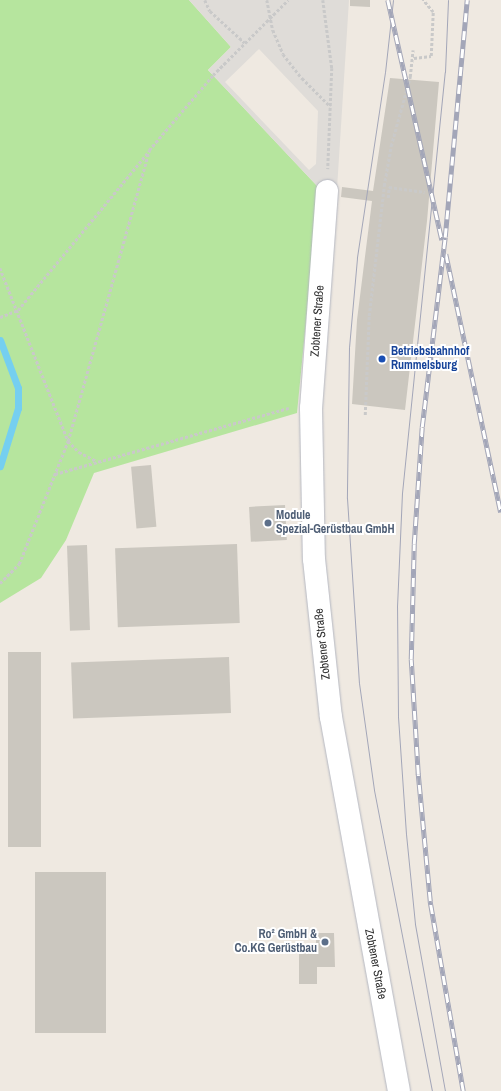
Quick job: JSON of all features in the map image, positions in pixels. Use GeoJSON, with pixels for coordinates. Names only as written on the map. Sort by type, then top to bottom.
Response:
{"type":"FeatureCollection","features":[{"type":"Feature","properties":{"kind":"lane","name":"Zobtener Straße"},"geometry":{"type":"LineString","coordinates":[[327,191],[311,408],[314,559],[331,716],[399,1091]]}},
{"type":"Feature","properties":{"kind":"path"},"geometry":{"type":"LineString","coordinates":[[205,0],[210,11],[245,43]]}},
{"type":"Feature","properties":{"kind":"path"},"geometry":{"type":"LineString","coordinates":[[267,0],[277,42],[283,54],[302,78],[330,106]]}},
{"type":"Feature","properties":{"kind":"path"},"geometry":{"type":"LineString","coordinates":[[0,317],[18,310],[213,75],[288,0]]}},
{"type":"Feature","properties":{"kind":"path"},"geometry":{"type":"LineString","coordinates":[[323,0],[332,68],[327,191]]}},
{"type":"Feature","properties":{"kind":"path"},"geometry":{"type":"LineString","coordinates":[[414,58],[431,56],[433,12],[423,0]]}},
{"type":"Feature","properties":{"kind":"path"},"geometry":{"type":"LineString","coordinates":[[365,415],[369,316],[384,186],[414,58],[413,50]]}},
{"type":"Feature","properties":{"kind":"path"},"geometry":{"type":"LineString","coordinates":[[0,583],[19,564],[68,441],[150,150]]}},
{"type":"Feature","properties":{"kind":"path"},"geometry":{"type":"LineString","coordinates":[[384,186],[425,192]]}},
{"type":"Feature","properties":{"kind":"path"},"geometry":{"type":"LineString","coordinates":[[388,198],[389,187]]}},
{"type":"Feature","properties":{"kind":"path"},"geometry":{"type":"LineString","coordinates":[[0,268],[18,310],[68,441],[79,452],[98,462]]}},
{"type":"Feature","properties":{"kind":"path"},"geometry":{"type":"LineString","coordinates":[[54,474],[282,409],[311,408]]}},
{"type":"Feature","properties":{"kind":"green space"},"geometry":{"type":"Polygon","coordinates":[[[0,0],[189,0],[231,47],[208,70],[319,188],[297,413],[94,473],[66,540],[41,578],[0,603],[0,0]]]}},
{"type":"Feature","properties":{"kind":"shaded area"},"geometry":{"type":"Polygon","coordinates":[[[189,0],[349,0],[337,189],[318,197],[319,188],[208,70],[231,47],[189,0]],[[259,49],[225,82],[309,170],[316,164],[318,111],[259,49]]]}},
{"type":"Feature","properties":{"kind":"building"},"geometry":{"type":"Polygon","coordinates":[[[350,0],[370,0],[370,7],[350,6],[350,0]]]}},
{"type":"Feature","properties":{"kind":"building"},"geometry":{"type":"Polygon","coordinates":[[[390,78],[439,82],[427,221],[405,410],[352,404],[357,320],[372,201],[341,197],[342,187],[373,191],[390,78]]]}},
{"type":"Feature","properties":{"kind":"building"},"geometry":{"type":"Polygon","coordinates":[[[151,465],[156,527],[136,529],[131,467],[151,465]]]}},
{"type":"Feature","properties":{"kind":"building","name":"Module Spezial-Gerüstbau GmbH"},"geometry":{"type":"Polygon","coordinates":[[[285,505],[287,540],[251,542],[249,507],[285,505]]]}},
{"type":"Feature","properties":{"kind":"building"},"geometry":{"type":"Polygon","coordinates":[[[237,544],[240,623],[118,627],[115,548],[237,544]]]}},
{"type":"Feature","properties":{"kind":"building"},"geometry":{"type":"Polygon","coordinates":[[[87,545],[90,630],[70,631],[67,546],[87,545]]]}},
{"type":"Feature","properties":{"kind":"building"},"geometry":{"type":"Polygon","coordinates":[[[8,652],[41,652],[41,847],[8,847],[8,652]]]}},
{"type":"Feature","properties":{"kind":"building"},"geometry":{"type":"Polygon","coordinates":[[[229,657],[231,713],[73,718],[71,663],[229,657]]]}},
{"type":"Feature","properties":{"kind":"building"},"geometry":{"type":"Polygon","coordinates":[[[35,872],[106,872],[106,1033],[35,1033],[35,872]]]}},
{"type":"Feature","properties":{"kind":"building"},"geometry":{"type":"Polygon","coordinates":[[[316,933],[334,933],[335,967],[317,967],[317,984],[299,984],[299,950],[316,950],[316,933]]]}},
{"type":"Feature","properties":{"kind":"waterway"},"geometry":{"type":"LineString","coordinates":[[0,340],[18,388],[18,408],[0,466]]}},
{"type":"Feature","properties":{"kind":"tram line"},"geometry":{"type":"LineString","coordinates":[[393,0],[385,72],[357,258],[349,347],[347,498],[359,683],[374,790],[432,1091]]}},
{"type":"Feature","properties":{"kind":"tram line"},"geometry":{"type":"LineString","coordinates":[[445,1091],[415,924],[406,834],[398,716],[397,607],[402,493],[445,72],[448,0]]}},
{"type":"Feature","properties":{"kind":"railway"},"geometry":{"type":"LineString","coordinates":[[388,0],[442,240]]}},
{"type":"Feature","properties":{"kind":"railway"},"geometry":{"type":"LineString","coordinates":[[463,1091],[430,901],[418,774],[411,659],[414,544],[422,427],[445,237],[467,0]]}},
{"type":"Feature","properties":{"kind":"railway"},"geometry":{"type":"LineString","coordinates":[[446,254],[501,512]]}},
{"type":"Feature","properties":{"kind":"place","name":"Betriebsbahnhof Rummelsburg"},"geometry":{"type":"Point","coordinates":[382,359]}},
{"type":"Feature","properties":{"kind":"place","name":"Module Spezial-Gerüstbau GmbH"},"geometry":{"type":"Point","coordinates":[268,523]}},
{"type":"Feature","properties":{"kind":"place","name":"Ro² GmbH & Co.KG Gerüstbau"},"geometry":{"type":"Point","coordinates":[325,942]}}]}
